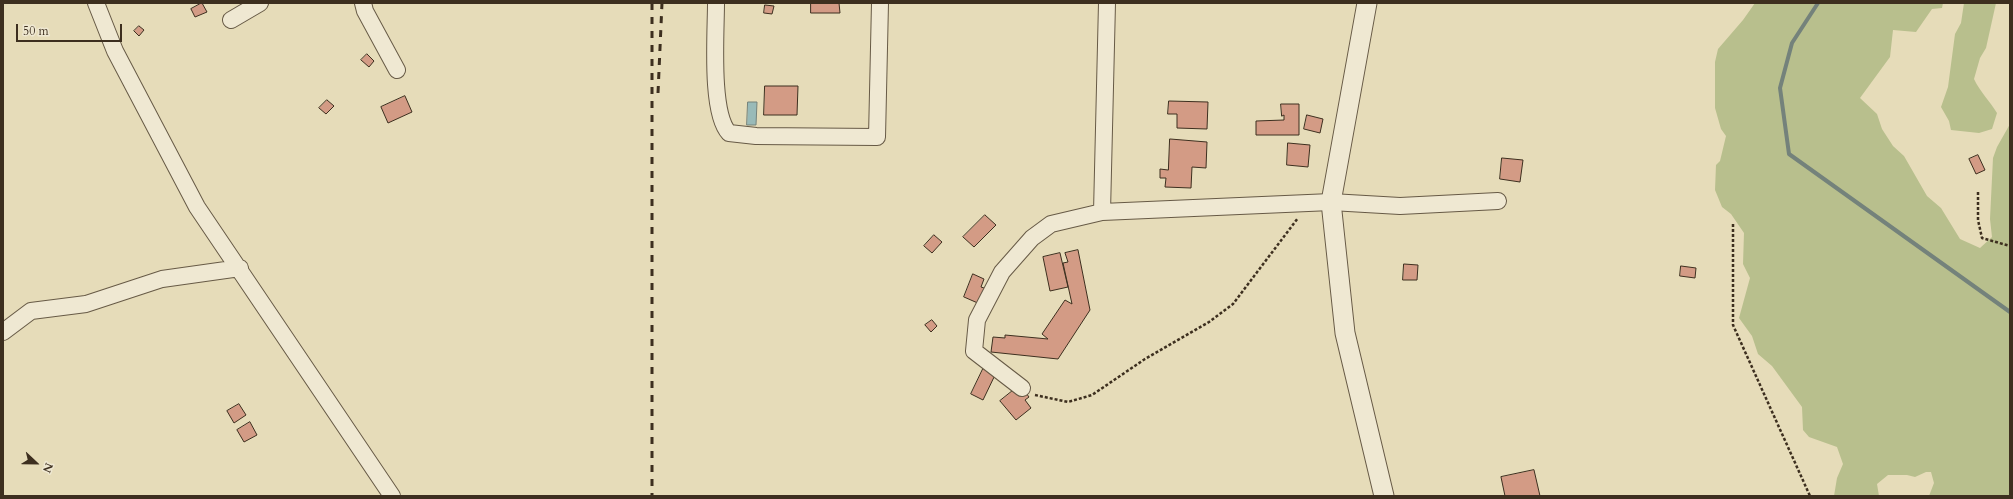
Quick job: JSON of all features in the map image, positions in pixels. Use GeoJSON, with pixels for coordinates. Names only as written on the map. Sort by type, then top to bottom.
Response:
{"type":"FeatureCollection","features":[{"type":"Feature","properties":{"kind":"street"},"geometry":{"type":"LineString","coordinates":[[96,3],[115,51],[197,207],[240,268],[392,496]]}},
{"type":"Feature","properties":{"kind":"street"},"geometry":{"type":"LineString","coordinates":[[231,20],[260,3]]}},
{"type":"Feature","properties":{"kind":"street"},"geometry":{"type":"LineString","coordinates":[[363,3],[365,11],[397,70]]}},
{"type":"Feature","properties":{"kind":"street"},"geometry":{"type":"LineString","coordinates":[[716,3],[717,95],[719,114],[723,127],[729,133],[756,136],[878,137],[880,3]]}},
{"type":"Feature","properties":{"kind":"street"},"geometry":{"type":"LineString","coordinates":[[1102,212],[1108,3]]}},
{"type":"Feature","properties":{"kind":"street"},"geometry":{"type":"LineString","coordinates":[[1367,3],[1331,202],[1345,333],[1384,496]]}},
{"type":"Feature","properties":{"kind":"street"},"geometry":{"type":"LineString","coordinates":[[1022,388],[974,351],[978,320],[1002,272],[1032,238],[1051,224],[1102,212],[1331,202],[1400,206],[1498,201]]}},
{"type":"Feature","properties":{"kind":"street"},"geometry":{"type":"LineString","coordinates":[[3,332],[31,311],[86,304],[162,279],[240,268]]}},
{"type":"Feature","properties":{"kind":"path"},"geometry":{"type":"LineString","coordinates":[[1978,192],[1978,220],[1982,238],[2010,246]]}},
{"type":"Feature","properties":{"kind":"path"},"geometry":{"type":"LineString","coordinates":[[1022,388],[1039,397],[1068,402],[1092,395],[1145,360],[1209,322],[1233,304],[1309,203]]}},
{"type":"Feature","properties":{"kind":"path"},"geometry":{"type":"LineString","coordinates":[[1733,224],[1733,325],[1810,496]]}},
{"type":"Feature","properties":{"kind":"green space"},"geometry":{"type":"Polygon","coordinates":[[[1755,3],[1943,3],[1942,8],[1932,9],[1916,32],[1893,30],[1890,57],[1860,98],[1877,114],[1882,129],[1893,146],[1904,156],[1927,196],[1941,208],[1960,239],[1980,248],[1992,237],[1990,219],[1993,158],[1997,147],[2010,124],[2010,496],[1929,496],[1934,483],[1931,472],[1926,472],[1915,477],[1907,475],[1888,475],[1877,484],[1879,496],[1834,496],[1837,478],[1843,464],[1837,447],[1809,437],[1803,430],[1802,407],[1772,366],[1758,354],[1752,336],[1739,318],[1750,278],[1743,264],[1744,233],[1731,214],[1722,207],[1715,190],[1716,165],[1720,161],[1726,136],[1721,129],[1715,108],[1715,62],[1718,49],[1743,20],[1755,3]]]}},
{"type":"Feature","properties":{"kind":"green space"},"geometry":{"type":"Polygon","coordinates":[[[1964,3],[1996,3],[1986,48],[1980,58],[1974,79],[1997,113],[1992,129],[1979,133],[1951,130],[1949,121],[1941,107],[1948,87],[1955,34],[1961,23],[1964,3]]]}},
{"type":"Feature","properties":{"kind":"water"},"geometry":{"type":"Polygon","coordinates":[[[748,102],[757,102],[756,125],[747,125],[748,102]]]}},
{"type":"Feature","properties":{"kind":"building"},"geometry":{"type":"Polygon","coordinates":[[[202,3],[207,12],[195,17],[191,9],[202,3]]]}},
{"type":"Feature","properties":{"kind":"building"},"geometry":{"type":"Polygon","coordinates":[[[811,3],[839,3],[840,13],[811,13],[811,3]]]}},
{"type":"Feature","properties":{"kind":"building"},"geometry":{"type":"Polygon","coordinates":[[[765,5],[774,6],[772,14],[764,13],[765,5]]]}},
{"type":"Feature","properties":{"kind":"building"},"geometry":{"type":"Polygon","coordinates":[[[139,26],[144,30],[139,36],[134,31],[139,26]]]}},
{"type":"Feature","properties":{"kind":"building"},"geometry":{"type":"Polygon","coordinates":[[[367,54],[374,61],[369,67],[361,60],[367,54]]]}},
{"type":"Feature","properties":{"kind":"building"},"geometry":{"type":"Polygon","coordinates":[[[765,86],[798,86],[797,115],[764,115],[765,86]]]}},
{"type":"Feature","properties":{"kind":"building"},"geometry":{"type":"Polygon","coordinates":[[[405,96],[412,112],[388,123],[381,107],[405,96]]]}},
{"type":"Feature","properties":{"kind":"building"},"geometry":{"type":"Polygon","coordinates":[[[327,100],[334,106],[326,114],[319,108],[327,100]]]}},
{"type":"Feature","properties":{"kind":"building"},"geometry":{"type":"Polygon","coordinates":[[[1169,101],[1208,102],[1207,129],[1177,128],[1177,114],[1168,114],[1169,101]]]}},
{"type":"Feature","properties":{"kind":"building"},"geometry":{"type":"Polygon","coordinates":[[[1281,104],[1299,104],[1299,135],[1256,135],[1256,121],[1284,120],[1284,115],[1282,116],[1281,104]]]}},
{"type":"Feature","properties":{"kind":"building"},"geometry":{"type":"Polygon","coordinates":[[[1307,115],[1323,119],[1320,133],[1304,129],[1307,115]]]}},
{"type":"Feature","properties":{"kind":"building"},"geometry":{"type":"Polygon","coordinates":[[[1170,139],[1207,142],[1206,168],[1192,167],[1191,188],[1165,187],[1166,178],[1160,178],[1160,169],[1168,170],[1170,139]]]}},
{"type":"Feature","properties":{"kind":"building"},"geometry":{"type":"Polygon","coordinates":[[[1288,143],[1310,145],[1308,167],[1287,165],[1288,143]]]}},
{"type":"Feature","properties":{"kind":"building"},"geometry":{"type":"Polygon","coordinates":[[[1978,155],[1985,170],[1976,174],[1969,159],[1978,155]]]}},
{"type":"Feature","properties":{"kind":"building"},"geometry":{"type":"Polygon","coordinates":[[[1502,158],[1523,160],[1520,182],[1500,179],[1502,158]]]}},
{"type":"Feature","properties":{"kind":"building"},"geometry":{"type":"Polygon","coordinates":[[[985,215],[996,225],[974,247],[963,237],[985,215]]]}},
{"type":"Feature","properties":{"kind":"building"},"geometry":{"type":"Polygon","coordinates":[[[934,235],[942,242],[932,253],[924,246],[934,235]]]}},
{"type":"Feature","properties":{"kind":"building"},"geometry":{"type":"Polygon","coordinates":[[[1078,250],[1090,310],[1058,359],[991,352],[993,337],[1005,338],[1005,335],[1048,339],[1042,334],[1065,300],[1072,304],[1063,263],[1068,262],[1065,253],[1078,250]]]}},
{"type":"Feature","properties":{"kind":"building"},"geometry":{"type":"Polygon","coordinates":[[[1060,253],[1068,287],[1050,291],[1043,257],[1060,253]]]}},
{"type":"Feature","properties":{"kind":"building"},"geometry":{"type":"Polygon","coordinates":[[[1404,264],[1418,265],[1417,280],[1403,280],[1404,264]]]}},
{"type":"Feature","properties":{"kind":"building"},"geometry":{"type":"Polygon","coordinates":[[[1681,266],[1696,268],[1695,278],[1680,276],[1681,266]]]}},
{"type":"Feature","properties":{"kind":"building"},"geometry":{"type":"Polygon","coordinates":[[[973,274],[984,279],[981,287],[987,289],[980,304],[964,297],[973,274]]]}},
{"type":"Feature","properties":{"kind":"building"},"geometry":{"type":"Polygon","coordinates":[[[932,320],[937,326],[931,332],[925,325],[932,320]]]}},
{"type":"Feature","properties":{"kind":"building"},"geometry":{"type":"Polygon","coordinates":[[[984,367],[996,373],[983,400],[971,394],[984,367]]]}},
{"type":"Feature","properties":{"kind":"building"},"geometry":{"type":"Polygon","coordinates":[[[1020,385],[1029,397],[1025,400],[1031,408],[1016,420],[1000,401],[1020,385]]]}},
{"type":"Feature","properties":{"kind":"building"},"geometry":{"type":"Polygon","coordinates":[[[239,404],[246,415],[234,423],[227,411],[239,404]]]}},
{"type":"Feature","properties":{"kind":"building"},"geometry":{"type":"Polygon","coordinates":[[[250,422],[257,435],[244,442],[237,430],[250,422]]]}},
{"type":"Feature","properties":{"kind":"building"},"geometry":{"type":"Polygon","coordinates":[[[1534,470],[1540,496],[1505,496],[1501,477],[1534,470]]]}},
{"type":"Feature","properties":{"kind":"waterway"},"geometry":{"type":"LineString","coordinates":[[1818,3],[1792,43],[1780,88],[1789,154],[2010,312]]}},
{"type":"Feature","properties":{"kind":"railway"},"geometry":{"type":"LineString","coordinates":[[652,3],[652,496]]}},
{"type":"Feature","properties":{"kind":"railway"},"geometry":{"type":"LineString","coordinates":[[658,93],[662,3]]}}]}
